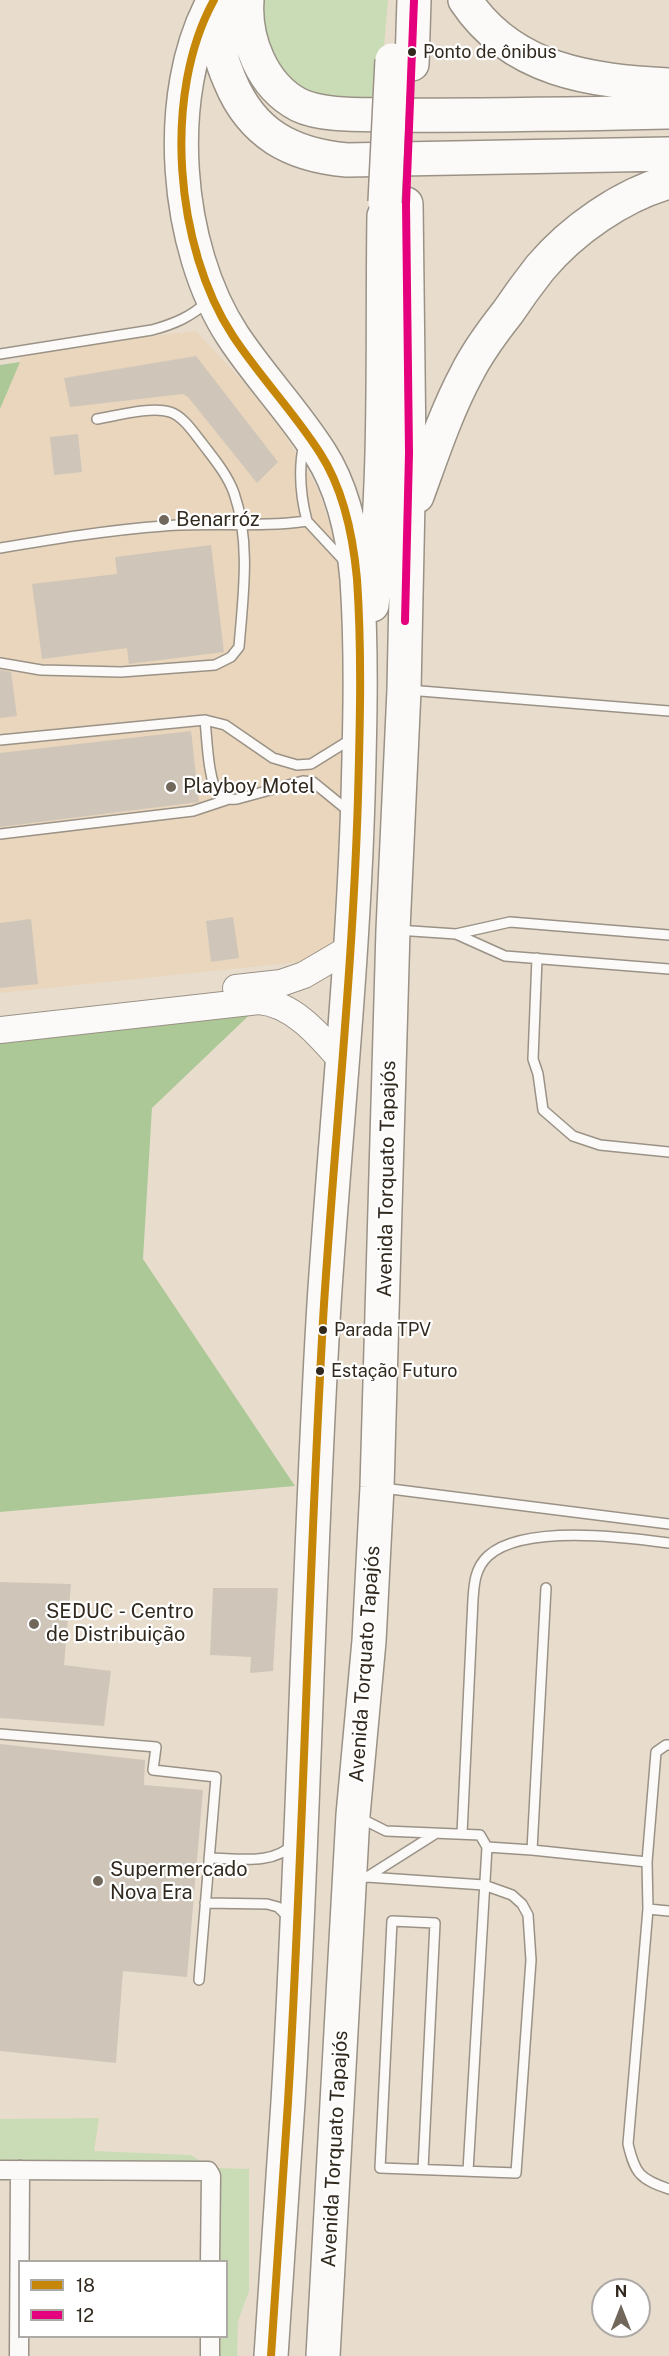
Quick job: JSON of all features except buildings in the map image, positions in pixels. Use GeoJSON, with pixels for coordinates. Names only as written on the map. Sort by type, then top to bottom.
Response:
{"type":"FeatureCollection","features":[{"type":"Feature","properties":{"kind":"highway"},"geometry":{"type":"LineString","coordinates":[[214,0],[197,37],[187,72],[182,155],[190,225],[212,298],[230,332],[321,454],[338,490],[349,524],[356,571],[360,719],[350,948],[324,1310],[288,2100],[271,2356]]}},
{"type":"Feature","properties":{"kind":"highway"},"geometry":{"type":"LineString","coordinates":[[220,0],[217,28],[220,47],[225,71],[236,97],[256,125],[275,139],[304,153],[322,158],[347,160],[669,154]]}},
{"type":"Feature","properties":{"kind":"highway"},"geometry":{"type":"LineString","coordinates":[[247,0],[249,37],[257,58],[270,80],[287,97],[315,110],[352,114],[453,116],[669,112]]}},
{"type":"Feature","properties":{"kind":"highway"},"geometry":{"type":"LineString","coordinates":[[395,0],[402,62]]}},
{"type":"Feature","properties":{"kind":"highway"},"geometry":{"type":"LineString","coordinates":[[360,719],[379,550],[383,416],[402,62],[414,0]]}},
{"type":"Feature","properties":{"kind":"highway"},"geometry":{"type":"LineString","coordinates":[[465,0],[503,41],[553,68],[580,76],[615,82],[669,85]]}},
{"type":"Feature","properties":{"kind":"highway"},"geometry":{"type":"LineString","coordinates":[[407,520],[449,410],[467,371],[541,267],[568,241],[601,215],[630,198],[669,182]]}},
{"type":"Feature","properties":{"kind":"highway","name":"Avenida Torquato Tapajós"},"geometry":{"type":"LineString","coordinates":[[322,2356],[358,1879],[353,1815],[369,1641],[377,1487],[393,930],[404,690],[409,453],[395,203]]}},
{"type":"Feature","properties":{"kind":"street"},"geometry":{"type":"LineString","coordinates":[[0,1015],[281,983],[304,975],[350,948]]}},
{"type":"Feature","properties":{"kind":"street"},"geometry":{"type":"LineString","coordinates":[[0,1029],[259,1001],[271,1002],[292,1012],[319,1035],[342,1061]]}},
{"type":"Feature","properties":{"kind":"street"},"geometry":{"type":"LineString","coordinates":[[0,2170],[206,2171],[211,2176],[210,2260]]}},
{"type":"Feature","properties":{"kind":"street"},"geometry":{"type":"LineString","coordinates":[[20,2170],[20,2260]]}},
{"type":"Feature","properties":{"kind":"street"},"geometry":{"type":"LineString","coordinates":[[19,2338],[19,2356]]}},
{"type":"Feature","properties":{"kind":"street"},"geometry":{"type":"LineString","coordinates":[[210,2338],[210,2356]]}},
{"type":"Feature","properties":{"kind":"lane"},"geometry":{"type":"LineString","coordinates":[[0,354],[152,330],[176,323],[196,312],[212,298]]}},
{"type":"Feature","properties":{"kind":"lane"},"geometry":{"type":"LineString","coordinates":[[0,663],[41,670],[121,672],[215,665],[231,657],[239,647],[245,568],[234,493],[224,472],[188,425],[171,412],[152,411],[97,419]]}},
{"type":"Feature","properties":{"kind":"lane"},"geometry":{"type":"LineString","coordinates":[[306,434],[300,475],[307,521],[338,556],[356,571]]}},
{"type":"Feature","properties":{"kind":"lane"},"geometry":{"type":"LineString","coordinates":[[0,548],[165,525],[280,525],[307,521]]}},
{"type":"Feature","properties":{"kind":"lane"},"geometry":{"type":"LineString","coordinates":[[404,690],[669,711]]}},
{"type":"Feature","properties":{"kind":"lane"},"geometry":{"type":"LineString","coordinates":[[0,740],[205,720],[225,725],[273,758],[297,765],[311,764],[360,719]]}},
{"type":"Feature","properties":{"kind":"lane"},"geometry":{"type":"LineString","coordinates":[[205,720],[213,781],[219,795],[226,800]]}},
{"type":"Feature","properties":{"kind":"lane"},"geometry":{"type":"LineString","coordinates":[[0,834],[194,811],[226,800],[303,781],[313,782],[357,818]]}},
{"type":"Feature","properties":{"kind":"lane"},"geometry":{"type":"LineString","coordinates":[[393,930],[456,933],[510,922],[669,934]]}},
{"type":"Feature","properties":{"kind":"lane"},"geometry":{"type":"LineString","coordinates":[[456,933],[505,956],[669,969]]}},
{"type":"Feature","properties":{"kind":"lane"},"geometry":{"type":"LineString","coordinates":[[537,958],[532,1059],[538,1074],[543,1110],[573,1136],[600,1144],[669,1152]]}},
{"type":"Feature","properties":{"kind":"lane"},"geometry":{"type":"LineString","coordinates":[[377,1487],[669,1524]]}},
{"type":"Feature","properties":{"kind":"lane"},"geometry":{"type":"LineString","coordinates":[[462,1834],[473,1599],[475,1576],[486,1557],[508,1543],[563,1535],[593,1535],[669,1543]]}},
{"type":"Feature","properties":{"kind":"lane"},"geometry":{"type":"LineString","coordinates":[[532,1850],[546,1588]]}},
{"type":"Feature","properties":{"kind":"lane"},"geometry":{"type":"LineString","coordinates":[[0,1734],[156,1747],[153,1770],[216,1777],[199,1980]]}},
{"type":"Feature","properties":{"kind":"lane"},"geometry":{"type":"LineString","coordinates":[[669,1745],[666,1744],[656,1752],[647,1862],[648,1909],[628,2144],[633,2168],[651,2183],[669,2189]]}},
{"type":"Feature","properties":{"kind":"lane"},"geometry":{"type":"LineString","coordinates":[[353,1815],[386,1830],[480,1835],[487,1847],[468,2171]]}},
{"type":"Feature","properties":{"kind":"lane"},"geometry":{"type":"LineString","coordinates":[[358,1879],[435,1834]]}},
{"type":"Feature","properties":{"kind":"lane"},"geometry":{"type":"LineString","coordinates":[[209,1858],[277,1856],[290,1847],[300,1835]]}},
{"type":"Feature","properties":{"kind":"lane"},"geometry":{"type":"LineString","coordinates":[[487,1847],[647,1862]]}},
{"type":"Feature","properties":{"kind":"lane"},"geometry":{"type":"LineString","coordinates":[[358,1879],[484,1885],[512,1895],[522,1904],[528,1915],[531,1960],[516,2173],[380,2168],[392,1920],[435,1923],[423,2169]]}},
{"type":"Feature","properties":{"kind":"lane"},"geometry":{"type":"LineString","coordinates":[[205,1903],[267,1904],[278,1907],[296,1930]]}},
{"type":"Feature","properties":{"kind":"lane"},"geometry":{"type":"LineString","coordinates":[[648,1909],[669,1911]]}},
{"type":"Feature","properties":{"kind":"shaded area"},"geometry":{"type":"Polygon","coordinates":[[[196,331],[245,384],[282,431],[317,487],[339,552],[350,624],[333,945],[300,962],[0,993],[0,409],[24,351],[196,331]]]}},
{"type":"Feature","properties":{"kind":"green space"},"geometry":{"type":"Polygon","coordinates":[[[262,0],[388,0],[379,103],[363,105],[300,91],[280,74],[260,20],[262,0]]]}},
{"type":"Feature","properties":{"kind":"green space"},"geometry":{"type":"Polygon","coordinates":[[[20,362],[0,409],[0,365],[20,362]]]}},
{"type":"Feature","properties":{"kind":"green space"},"geometry":{"type":"Polygon","coordinates":[[[263,1002],[152,1108],[143,1259],[295,1486],[0,1512],[0,1035],[263,1002]]]}},
{"type":"Feature","properties":{"kind":"green space"},"geometry":{"type":"Polygon","coordinates":[[[99,2118],[94,2151],[191,2155],[200,2161],[0,2161],[0,2119],[99,2118]]]}},
{"type":"Feature","properties":{"kind":"green space"},"geometry":{"type":"Polygon","coordinates":[[[216,2168],[249,2169],[249,2291],[238,2321],[237,2356],[216,2356],[216,2338],[228,2338],[228,2260],[216,2260],[216,2168]]]}},
{"type":"Feature","properties":{"kind":"transit line","name":"18"},"geometry":{"type":"LineString","coordinates":[[214,0],[198,38],[187,80],[182,124],[182,170],[188,216],[198,260],[213,300],[233,336],[310,438],[335,482],[346,513],[353,546],[360,634],[356,860],[324,1304],[293,2003],[271,2356]]}},
{"type":"Feature","properties":{"kind":"transit line","name":"12"},"geometry":{"type":"LineString","coordinates":[[405,621],[409,453],[406,204],[414,0]]}},
{"type":"Feature","properties":{"kind":"place","name":"Ponto de ônibus"},"geometry":{"type":"Point","coordinates":[412,52]}},
{"type":"Feature","properties":{"kind":"place","name":"Benarróz"},"geometry":{"type":"Point","coordinates":[164,520]}},
{"type":"Feature","properties":{"kind":"place","name":"Playboy Motel"},"geometry":{"type":"Point","coordinates":[171,787]}},
{"type":"Feature","properties":{"kind":"place","name":"Parada TPV"},"geometry":{"type":"Point","coordinates":[323,1330]}},
{"type":"Feature","properties":{"kind":"place","name":"Estação Futuro"},"geometry":{"type":"Point","coordinates":[320,1371]}},
{"type":"Feature","properties":{"kind":"place","name":"SEDUC - Centro de Distribuição"},"geometry":{"type":"Point","coordinates":[34,1624]}},
{"type":"Feature","properties":{"kind":"place","name":"Supermercado Nova Era"},"geometry":{"type":"Point","coordinates":[98,1881]}}]}
